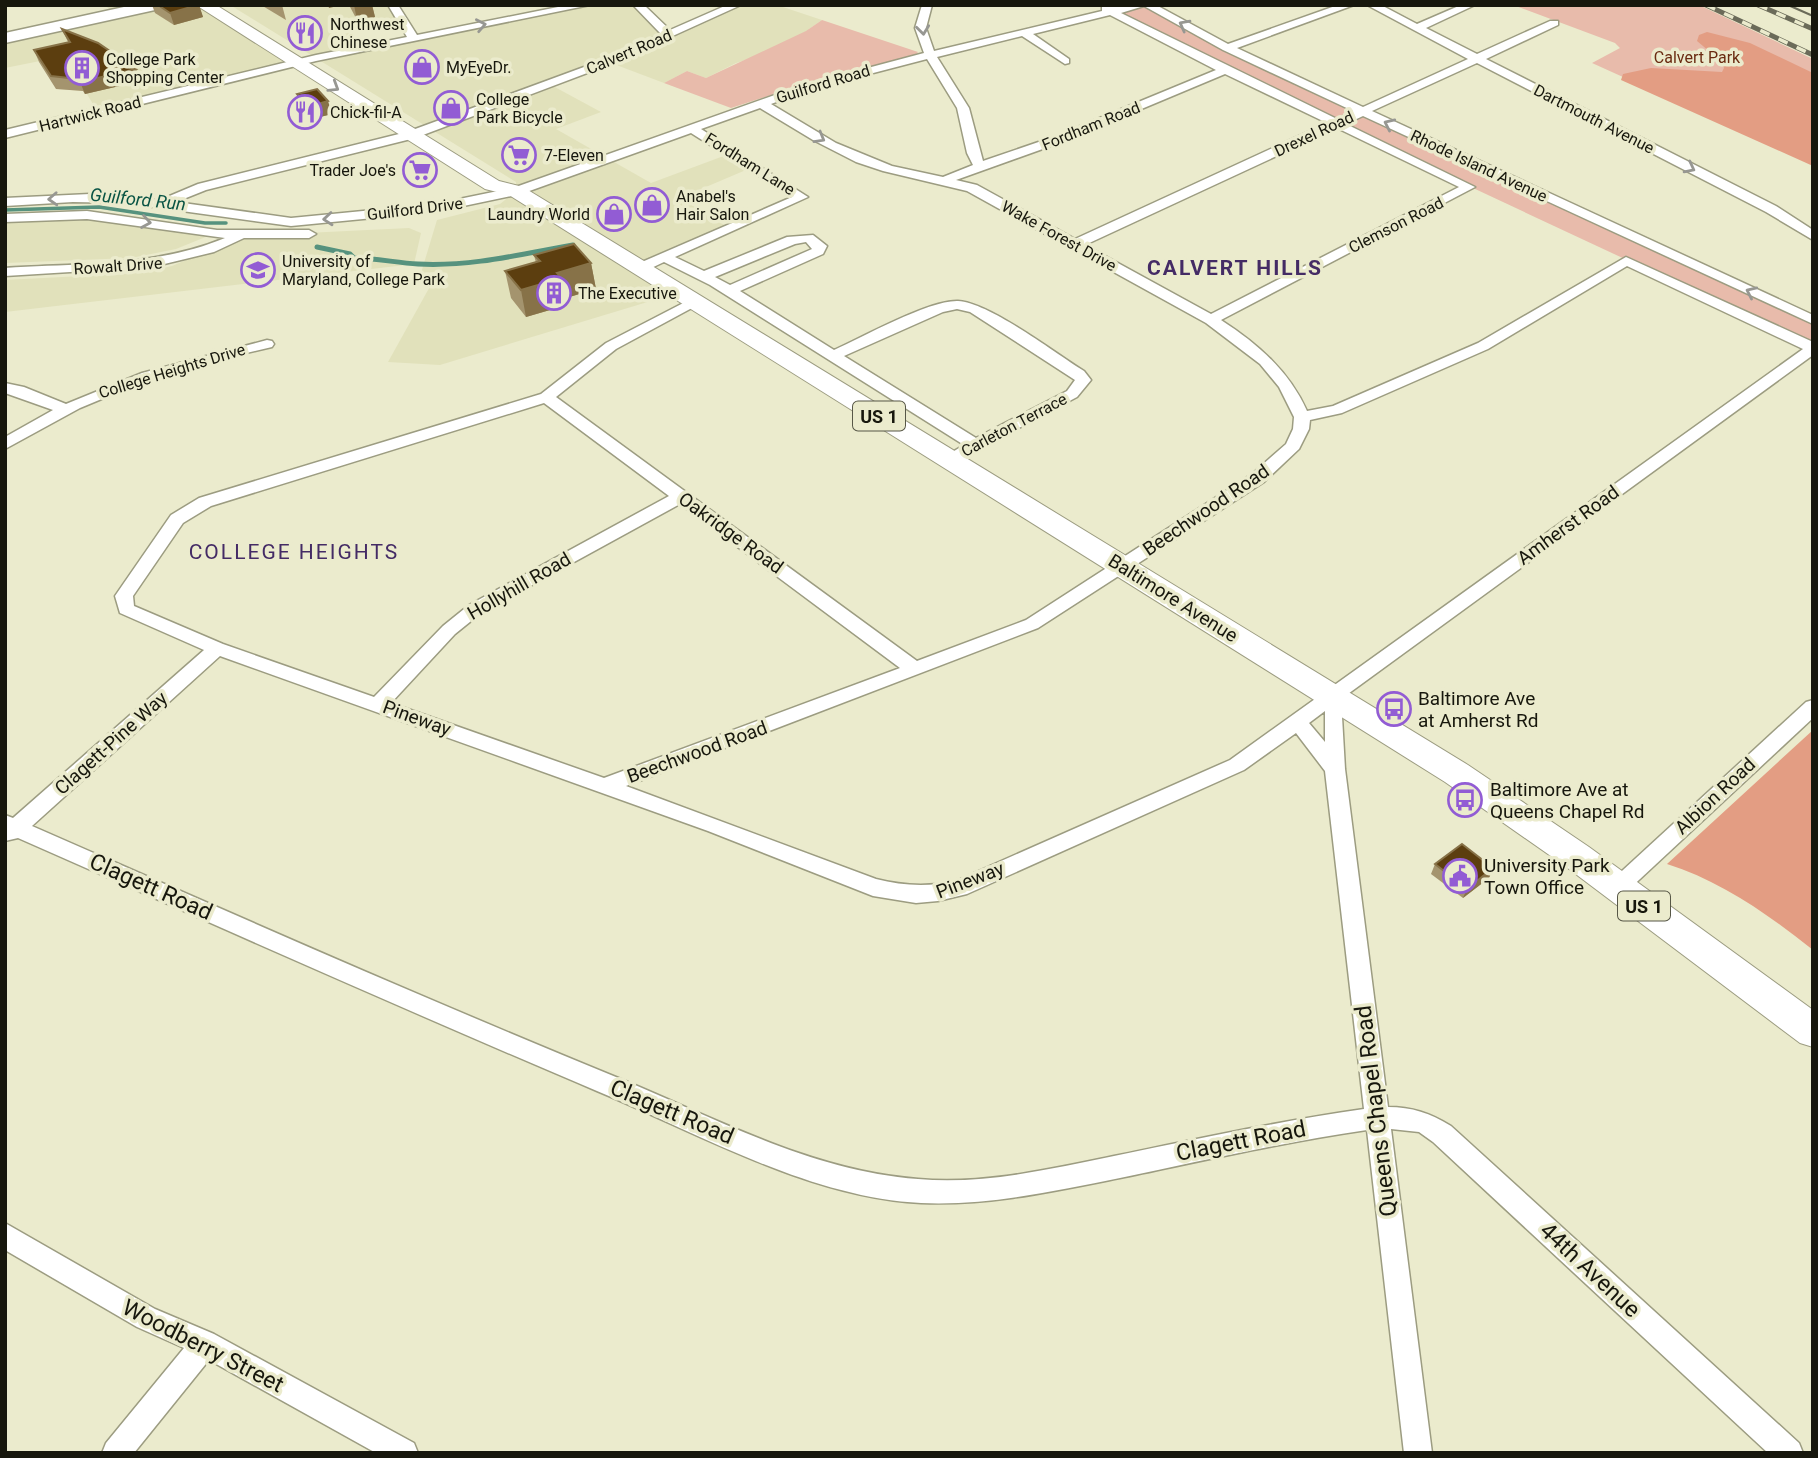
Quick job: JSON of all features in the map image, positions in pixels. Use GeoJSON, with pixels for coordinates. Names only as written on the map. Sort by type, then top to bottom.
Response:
{"type":"FeatureCollection","features":[{"type":"Feature","properties":{"kind":"main road","name":"Baltimore Avenue"},"geometry":{"type":"LineString","coordinates":[[204,5],[306,61],[421,132],[496,187],[516,191],[1122,566],[1328,700],[1406,739],[1474,783],[1813,1031]]}},
{"type":"Feature","properties":{"kind":"main road","name":"Baltimore Avenue"},"geometry":{"type":"LineString","coordinates":[[230,5],[306,61]]}},
{"type":"Feature","properties":{"kind":"street"},"geometry":{"type":"LineString","coordinates":[[5,38],[155,5]]}},
{"type":"Feature","properties":{"kind":"street"},"geometry":{"type":"LineString","coordinates":[[393,5],[414,39]]}},
{"type":"Feature","properties":{"kind":"street","name":"Hartwick Road"},"geometry":{"type":"LineString","coordinates":[[5,134],[306,61],[585,5]]}},
{"type":"Feature","properties":{"kind":"street"},"geometry":{"type":"LineString","coordinates":[[638,5],[669,36]]}},
{"type":"Feature","properties":{"kind":"street","name":"Calvert Road"},"geometry":{"type":"LineString","coordinates":[[161,204],[202,187],[421,132],[550,85],[736,5]]}},
{"type":"Feature","properties":{"kind":"street"},"geometry":{"type":"LineString","coordinates":[[927,5],[920,22],[926,49],[953,86],[971,132],[973,157],[983,171],[972,188]]}},
{"type":"Feature","properties":{"kind":"street","name":"Rhode Island Avenue"},"geometry":{"type":"LineString","coordinates":[[1100,5],[1225,71],[1469,187]]}},
{"type":"Feature","properties":{"kind":"street","name":"Guilford Road"},"geometry":{"type":"LineString","coordinates":[[516,191],[690,127],[838,78],[1139,5]]}},
{"type":"Feature","properties":{"kind":"street","name":"Rhode Island Avenue"},"geometry":{"type":"LineString","coordinates":[[1148,5],[1227,48],[1813,320]]}},
{"type":"Feature","properties":{"kind":"street"},"geometry":{"type":"LineString","coordinates":[[1227,48],[1349,5]]}},
{"type":"Feature","properties":{"kind":"street","name":"Dartmouth Avenue"},"geometry":{"type":"LineString","coordinates":[[1372,5],[1771,209],[1813,236]]}},
{"type":"Feature","properties":{"kind":"street"},"geometry":{"type":"LineString","coordinates":[[1417,28],[1470,5]]}},
{"type":"Feature","properties":{"kind":"street","name":"Drexel Road"},"geometry":{"type":"LineString","coordinates":[[1074,245],[1553,23]]}},
{"type":"Feature","properties":{"kind":"street"},"geometry":{"type":"LineString","coordinates":[[1025,33],[1065,61]]}},
{"type":"Feature","properties":{"kind":"street","name":"Fordham Road"},"geometry":{"type":"LineString","coordinates":[[946,180],[970,168],[1000,162],[1044,145],[1225,71]]}},
{"type":"Feature","properties":{"kind":"street"},"geometry":{"type":"LineString","coordinates":[[761,103],[859,159],[892,170],[946,180]]}},
{"type":"Feature","properties":{"kind":"street","name":"Fordham Lane"},"geometry":{"type":"LineString","coordinates":[[640,268],[802,197],[690,127]]}},
{"type":"Feature","properties":{"kind":"street","name":"Wake Forest Drive"},"geometry":{"type":"LineString","coordinates":[[946,180],[972,188],[1239,338],[1266,361],[1295,400],[1302,417]]}},
{"type":"Feature","properties":{"kind":"street","name":"Clemson Road"},"geometry":{"type":"LineString","coordinates":[[1211,320],[1469,187]]}},
{"type":"Feature","properties":{"kind":"street","name":"Guilford Drive"},"geometry":{"type":"LineString","coordinates":[[5,202],[85,198],[161,204],[263,221],[312,220],[435,208],[516,191]]}},
{"type":"Feature","properties":{"kind":"street","name":"Guilford Drive"},"geometry":{"type":"LineString","coordinates":[[5,218],[105,216],[242,236],[309,234],[444,218],[496,205],[516,191]]}},
{"type":"Feature","properties":{"kind":"street","name":"Rowalt Drive"},"geometry":{"type":"LineString","coordinates":[[5,272],[107,269],[157,264],[207,251],[242,236],[263,221]]}},
{"type":"Feature","properties":{"kind":"street"},"geometry":{"type":"LineString","coordinates":[[703,277],[792,240],[808,238],[820,246],[818,251],[811,255],[729,290]]}},
{"type":"Feature","properties":{"kind":"street"},"geometry":{"type":"LineString","coordinates":[[666,258],[729,290],[976,445]]}},
{"type":"Feature","properties":{"kind":"street"},"geometry":{"type":"LineString","coordinates":[[1302,417],[1337,410],[1483,346],[1626,261],[1813,348]]}},
{"type":"Feature","properties":{"kind":"street","name":"Pineway"},"geometry":{"type":"LineString","coordinates":[[696,303],[611,346],[546,397],[205,502],[181,515],[124,596],[123,603],[130,613],[217,648],[715,825],[873,887],[898,894],[929,895],[960,888],[1217,775],[1258,752],[1328,700]]}},
{"type":"Feature","properties":{"kind":"street","name":"Carleton Terrace"},"geometry":{"type":"LineString","coordinates":[[833,356],[939,308],[957,305],[981,311],[1079,374],[1083,380],[1072,394],[949,459]]}},
{"type":"Feature","properties":{"kind":"street","name":"College Heights Drive"},"geometry":{"type":"LineString","coordinates":[[5,444],[63,408],[137,379],[267,344]]}},
{"type":"Feature","properties":{"kind":"street","name":"Amherst Road"},"geometry":{"type":"LineString","coordinates":[[1328,700],[1813,348]]}},
{"type":"Feature","properties":{"kind":"street"},"geometry":{"type":"LineString","coordinates":[[5,388],[19,390],[63,408]]}},
{"type":"Feature","properties":{"kind":"street","name":"Oakridge Road"},"geometry":{"type":"LineString","coordinates":[[546,397],[916,670]]}},
{"type":"Feature","properties":{"kind":"street","name":"Beechwood Road"},"geometry":{"type":"LineString","coordinates":[[602,786],[670,764],[1032,624],[1258,478],[1293,446],[1301,429],[1302,417]]}},
{"type":"Feature","properties":{"kind":"street","name":"Hollyhill Road"},"geometry":{"type":"LineString","coordinates":[[379,704],[449,630],[475,610],[681,496]]}},
{"type":"Feature","properties":{"kind":"street","name":"Clagett-Pine Way"},"geometry":{"type":"LineString","coordinates":[[9,829],[217,648]]}},
{"type":"Feature","properties":{"kind":"street","name":"Queens Chapel Road"},"geometry":{"type":"LineString","coordinates":[[1328,700],[1334,706],[1335,769],[1418,1453]]}},
{"type":"Feature","properties":{"kind":"street","name":"Albion Road"},"geometry":{"type":"LineString","coordinates":[[1618,887],[1813,707]]}},
{"type":"Feature","properties":{"kind":"street"},"geometry":{"type":"LineString","coordinates":[[1298,722],[1335,769]]}},
{"type":"Feature","properties":{"kind":"street","name":"Clagett Road"},"geometry":{"type":"LineString","coordinates":[[9,829],[779,1158],[846,1179],[916,1191],[956,1192],[1004,1187],[1052,1180],[1307,1128],[1377,1118]]}},
{"type":"Feature","properties":{"kind":"street","name":"44th Avenue"},"geometry":{"type":"LineString","coordinates":[[1377,1118],[1407,1118],[1425,1123],[1442,1134],[1789,1453]]}},
{"type":"Feature","properties":{"kind":"street","name":"Woodberry Street"},"geometry":{"type":"LineString","coordinates":[[5,1235],[53,1266],[146,1318],[205,1343],[404,1453]]}},
{"type":"Feature","properties":{"kind":"street"},"geometry":{"type":"LineString","coordinates":[[116,1453],[205,1343]]}},
{"type":"Feature","properties":{"kind":"shaded area","name":"College Park Shopping Center"},"geometry":{"type":"Polygon","coordinates":[[[104,5],[204,5],[296,63],[98,112],[85,91],[57,89],[40,61],[5,68],[5,38],[115,13],[104,5]]]}},
{"type":"Feature","properties":{"kind":"shaded area"},"geometry":{"type":"Polygon","coordinates":[[[230,5],[393,5],[401,18],[349,27],[363,49],[585,5],[638,5],[669,36],[551,85],[601,112],[556,129],[651,183],[729,154],[753,167],[680,198],[731,229],[641,268],[674,294],[440,365],[388,362],[438,272],[421,273],[437,220],[500,204],[516,191],[516,182],[230,5]]]}},
{"type":"Feature","properties":{"kind":"shaded area"},"geometry":{"type":"Polygon","coordinates":[[[743,5],[777,5],[822,20],[809,29],[818,37],[736,63],[706,78],[687,71],[664,83],[611,63],[743,5]]]}},
{"type":"Feature","properties":{"kind":"shaded area"},"geometry":{"type":"Polygon","coordinates":[[[1707,32],[1750,43],[1813,73],[1813,166],[1621,80],[1623,74],[1651,68],[1722,72],[1722,62],[1697,41],[1699,35],[1707,32]]]}},
{"type":"Feature","properties":{"kind":"shaded area"},"geometry":{"type":"Polygon","coordinates":[[[96,219],[213,234],[176,249],[131,258],[5,263],[5,222],[96,219]]]}},
{"type":"Feature","properties":{"kind":"shaded area","name":"University of Maryland, College Park"},"geometry":{"type":"Polygon","coordinates":[[[409,228],[421,233],[414,264],[5,312],[5,280],[139,273],[172,266],[242,236],[409,228]]]}},
{"type":"Feature","properties":{"kind":"shaded area"},"geometry":{"type":"Polygon","coordinates":[[[1813,730],[1813,950],[1744,900],[1687,871],[1667,864],[1813,730]]]}},
{"type":"Feature","properties":{"kind":"green space"},"geometry":{"type":"Polygon","coordinates":[[[1100,5],[1144,5],[1185,28],[1813,320],[1813,347],[1336,124],[1165,41],[1100,5]]]}},
{"type":"Feature","properties":{"kind":"green space","name":"Calvert Park"},"geometry":{"type":"Polygon","coordinates":[[[1513,5],[1699,5],[1813,59],[1813,163],[1592,63],[1620,48],[1615,43],[1513,5]]]}},
{"type":"Feature","properties":{"kind":"green space"},"geometry":{"type":"Polygon","coordinates":[[[822,20],[918,52],[915,56],[820,79],[731,108],[664,83],[687,71],[706,78],[806,31],[822,20]]]}},
{"type":"Feature","properties":{"kind":"building"},"geometry":{"type":"Polygon","coordinates":[[[158,5],[198,5],[170,13],[158,5]]]}},
{"type":"Feature","properties":{"kind":"building","name":"College Park Shopping Center"},"geometry":{"type":"Polygon","coordinates":[[[62,29],[98,43],[136,69],[80,82],[78,79],[51,76],[34,50],[70,42],[62,29]]]}},
{"type":"Feature","properties":{"kind":"building"},"geometry":{"type":"Polygon","coordinates":[[[317,89],[328,101],[308,107],[297,94],[317,89]]]}},
{"type":"Feature","properties":{"kind":"building"},"geometry":{"type":"Polygon","coordinates":[[[574,244],[591,263],[557,273],[562,278],[521,290],[505,271],[540,261],[534,255],[574,244]]]}},
{"type":"Feature","properties":{"kind":"building","name":"University Park Town Office"},"geometry":{"type":"Polygon","coordinates":[[[1462,844],[1493,868],[1467,889],[1435,864],[1462,844]]]}},
{"type":"Feature","properties":{"kind":"waterway","name":"Guilford Run"},"geometry":{"type":"LineString","coordinates":[[5,210],[99,207],[205,223],[226,223]]}},
{"type":"Feature","properties":{"kind":"waterway","name":"Guilford Run"},"geometry":{"type":"LineString","coordinates":[[317,247],[350,254],[354,258],[457,264],[573,245]]}},
{"type":"Feature","properties":{"kind":"tram line"},"geometry":{"type":"LineString","coordinates":[[1788,5],[1813,16]]}},
{"type":"Feature","properties":{"kind":"railway"},"geometry":{"type":"LineString","coordinates":[[1706,5],[1813,55]]}},
{"type":"Feature","properties":{"kind":"railway"},"geometry":{"type":"LineString","coordinates":[[1758,5],[1813,29]]}},
{"type":"Feature","properties":{"kind":"place","name":"Northwest Chinese"},"geometry":{"type":"Point","coordinates":[305,33]}},
{"type":"Feature","properties":{"kind":"place","name":"MyEyeDr."},"geometry":{"type":"Point","coordinates":[422,67]}},
{"type":"Feature","properties":{"kind":"place","name":"College Park Shopping Center"},"geometry":{"type":"Point","coordinates":[82,68]}},
{"type":"Feature","properties":{"kind":"place","name":"College Park Bicycle"},"geometry":{"type":"Point","coordinates":[451,108]}},
{"type":"Feature","properties":{"kind":"place","name":"Chick-fil-A"},"geometry":{"type":"Point","coordinates":[305,112]}},
{"type":"Feature","properties":{"kind":"place","name":"7-Eleven"},"geometry":{"type":"Point","coordinates":[519,155]}},
{"type":"Feature","properties":{"kind":"place","name":"Trader Joe's"},"geometry":{"type":"Point","coordinates":[420,170]}},
{"type":"Feature","properties":{"kind":"place","name":"Anabel's Hair Salon"},"geometry":{"type":"Point","coordinates":[652,205]}},
{"type":"Feature","properties":{"kind":"place","name":"Laundry World"},"geometry":{"type":"Point","coordinates":[614,214]}},
{"type":"Feature","properties":{"kind":"place","name":"University of Maryland, College Park"},"geometry":{"type":"Point","coordinates":[258,270]}},
{"type":"Feature","properties":{"kind":"place","name":"The Executive"},"geometry":{"type":"Point","coordinates":[554,293]}},
{"type":"Feature","properties":{"kind":"place","name":"Baltimore Ave at Amherst Rd"},"geometry":{"type":"Point","coordinates":[1394,709]}},
{"type":"Feature","properties":{"kind":"place","name":"Baltimore Ave at Queens Chapel Rd"},"geometry":{"type":"Point","coordinates":[1465,800]}},
{"type":"Feature","properties":{"kind":"place","name":"University Park Town Office"},"geometry":{"type":"Point","coordinates":[1460,876]}},
{"type":"Feature","properties":{"kind":"district","name":"CALVERT HILLS"},"geometry":{"type":"Point","coordinates":[1235,268]}},
{"type":"Feature","properties":{"kind":"district","name":"COLLEGE HEIGHTS"},"geometry":{"type":"Point","coordinates":[294,552]}}]}
